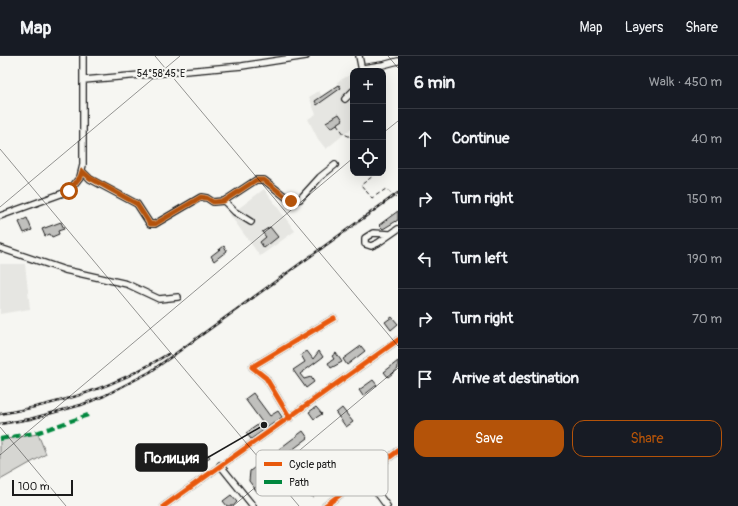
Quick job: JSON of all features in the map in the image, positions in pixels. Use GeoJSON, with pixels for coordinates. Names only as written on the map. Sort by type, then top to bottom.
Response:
{"type":"FeatureCollection","features":[{"type":"Feature","properties":{"kind":"street"},"geometry":{"type":"LineString","coordinates":[[0,216],[69,191],[80,177],[82,171],[84,80],[83,56]]}},
{"type":"Feature","properties":{"kind":"street"},"geometry":{"type":"LineString","coordinates":[[84,80],[242,66],[306,56]]}},
{"type":"Feature","properties":{"kind":"street"},"geometry":{"type":"LineString","coordinates":[[359,56],[362,68]]}},
{"type":"Feature","properties":{"kind":"street"},"geometry":{"type":"LineString","coordinates":[[370,68],[398,60]]}},
{"type":"Feature","properties":{"kind":"street"},"geometry":{"type":"LineString","coordinates":[[345,99],[350,94]]}},
{"type":"Feature","properties":{"kind":"street"},"geometry":{"type":"LineString","coordinates":[[82,171],[90,178],[137,204],[150,224],[155,224],[166,219],[201,197],[207,198],[213,202],[224,201],[256,180],[264,180],[291,201],[300,199],[320,177],[335,164]]}},
{"type":"Feature","properties":{"kind":"street"},"geometry":{"type":"LineString","coordinates":[[224,201],[235,212],[251,222]]}},
{"type":"Feature","properties":{"kind":"street"},"geometry":{"type":"LineString","coordinates":[[390,234],[398,229]]}},
{"type":"Feature","properties":{"kind":"street"},"geometry":{"type":"LineString","coordinates":[[0,248],[65,270],[127,284],[159,299],[178,297]]}},
{"type":"Feature","properties":{"kind":"street"},"geometry":{"type":"LineString","coordinates":[[290,418],[266,378],[252,367],[334,318]]}},
{"type":"Feature","properties":{"kind":"street"},"geometry":{"type":"LineString","coordinates":[[164,506],[398,340]]}},
{"type":"Feature","properties":{"kind":"street"},"geometry":{"type":"LineString","coordinates":[[388,459],[398,451]]}},
{"type":"Feature","properties":{"kind":"street"},"geometry":{"type":"LineString","coordinates":[[220,465],[253,506]]}},
{"type":"Feature","properties":{"kind":"street"},"geometry":{"type":"LineString","coordinates":[[325,506],[338,496]]}},
{"type":"Feature","properties":{"kind":"street"},"geometry":{"type":"LineString","coordinates":[[380,496],[387,506]]}},
{"type":"Feature","properties":{"kind":"path"},"geometry":{"type":"LineString","coordinates":[[337,124],[344,134],[350,137]]}},
{"type":"Feature","properties":{"kind":"path"},"geometry":{"type":"LineString","coordinates":[[373,176],[361,185],[372,198],[386,190],[396,198],[398,196]]}},
{"type":"Feature","properties":{"kind":"shaded area"},"geometry":{"type":"Polygon","coordinates":[[[350,75],[350,129],[326,149],[318,139],[308,119],[316,114],[309,97],[319,91],[322,97],[339,85],[337,82],[350,75]]]}},
{"type":"Feature","properties":{"kind":"shaded area"},"geometry":{"type":"Polygon","coordinates":[[[264,189],[295,231],[260,256],[230,215],[264,189]]]}},
{"type":"Feature","properties":{"kind":"shaded area"},"geometry":{"type":"Polygon","coordinates":[[[0,264],[25,264],[30,309],[0,314],[0,264]]]}},
{"type":"Feature","properties":{"kind":"shaded area"},"geometry":{"type":"Polygon","coordinates":[[[38,434],[46,454],[0,480],[0,440],[38,434]]]}},
{"type":"Feature","properties":{"kind":"building"},"geometry":{"type":"Polygon","coordinates":[[[339,85],[341,88],[317,105],[315,101],[339,85]]]}},
{"type":"Feature","properties":{"kind":"building"},"geometry":{"type":"Polygon","coordinates":[[[339,114],[343,120],[331,128],[326,122],[339,114]]]}},
{"type":"Feature","properties":{"kind":"building"},"geometry":{"type":"Polygon","coordinates":[[[398,211],[398,220],[383,229],[379,225],[398,211]]]}},
{"type":"Feature","properties":{"kind":"building"},"geometry":{"type":"Polygon","coordinates":[[[27,218],[32,230],[24,233],[19,222],[27,218]]]}},
{"type":"Feature","properties":{"kind":"building"},"geometry":{"type":"Polygon","coordinates":[[[61,222],[64,229],[58,231],[59,234],[52,237],[50,234],[45,236],[42,229],[61,222]]]}},
{"type":"Feature","properties":{"kind":"building"},"geometry":{"type":"Polygon","coordinates":[[[270,227],[278,237],[264,248],[260,242],[266,237],[262,232],[270,227]]]}},
{"type":"Feature","properties":{"kind":"building"},"geometry":{"type":"Polygon","coordinates":[[[224,246],[227,251],[214,261],[211,256],[224,246]]]}},
{"type":"Feature","properties":{"kind":"building"},"geometry":{"type":"Polygon","coordinates":[[[392,317],[398,324],[391,330],[385,322],[392,317]]]}},
{"type":"Feature","properties":{"kind":"building"},"geometry":{"type":"Polygon","coordinates":[[[361,346],[365,351],[347,365],[343,359],[361,346]]]}},
{"type":"Feature","properties":{"kind":"building"},"geometry":{"type":"Polygon","coordinates":[[[307,351],[313,359],[319,351],[323,357],[300,374],[304,379],[311,377],[314,382],[306,388],[293,370],[305,362],[301,355],[307,351]]]}},
{"type":"Feature","properties":{"kind":"building"},"geometry":{"type":"Polygon","coordinates":[[[336,353],[342,362],[331,368],[328,363],[334,359],[332,356],[336,353]]]}},
{"type":"Feature","properties":{"kind":"building"},"geometry":{"type":"Polygon","coordinates":[[[398,361],[398,369],[388,377],[384,372],[398,361]]]}},
{"type":"Feature","properties":{"kind":"building"},"geometry":{"type":"Polygon","coordinates":[[[373,380],[377,385],[363,396],[359,390],[373,380]]]}},
{"type":"Feature","properties":{"kind":"building"},"geometry":{"type":"Polygon","coordinates":[[[253,393],[270,416],[278,411],[282,417],[251,439],[246,433],[262,422],[245,399],[253,393]]]}},
{"type":"Feature","properties":{"kind":"building"},"geometry":{"type":"Polygon","coordinates":[[[316,407],[322,414],[314,419],[309,412],[316,407]]]}},
{"type":"Feature","properties":{"kind":"building"},"geometry":{"type":"Polygon","coordinates":[[[342,408],[353,422],[346,427],[336,413],[342,408]]]}},
{"type":"Feature","properties":{"kind":"building"},"geometry":{"type":"Polygon","coordinates":[[[303,431],[308,438],[292,450],[278,450],[303,431]]]}},
{"type":"Feature","properties":{"kind":"building"},"geometry":{"type":"Polygon","coordinates":[[[202,448],[210,457],[204,462],[197,453],[202,448]]]}},
{"type":"Feature","properties":{"kind":"building"},"geometry":{"type":"Polygon","coordinates":[[[256,466],[256,490],[249,481],[250,471],[256,466]]]}},
{"type":"Feature","properties":{"kind":"building"},"geometry":{"type":"Polygon","coordinates":[[[231,495],[237,502],[233,506],[227,506],[223,501],[231,495]]]}},
{"type":"Feature","properties":{"kind":"railway"},"geometry":{"type":"LineString","coordinates":[[0,424],[30,419],[81,405],[104,396],[150,372],[398,193]]}},
{"type":"Feature","properties":{"kind":"railway"},"geometry":{"type":"LineString","coordinates":[[0,414],[45,405],[87,393],[128,376],[168,354]]}},
{"type":"Feature","properties":{"kind":"marked path"},"geometry":{"type":"LineString","coordinates":[[0,439],[39,432],[88,415]]}},
{"type":"Feature","properties":{"kind":"cycle path"},"geometry":{"type":"LineString","coordinates":[[290,418],[266,378],[252,367],[334,318]]}},
{"type":"Feature","properties":{"kind":"cycle path"},"geometry":{"type":"LineString","coordinates":[[164,506],[398,340]]}},
{"type":"Feature","properties":{"kind":"cycle path"},"geometry":{"type":"LineString","coordinates":[[388,459],[398,451]]}},
{"type":"Feature","properties":{"kind":"cycle path"},"geometry":{"type":"LineString","coordinates":[[325,506],[338,496]]}},
{"type":"Feature","properties":{"kind":"place","name":"Полиция"},"geometry":{"type":"Point","coordinates":[264,425]}},
{"type":"Feature","properties":{"kind":"route"},"geometry":{"type":"LineString","coordinates":[[69,191],[80,177],[82,171],[90,178],[137,204],[150,224],[155,224],[166,219],[201,197],[207,198],[213,202],[224,201],[256,180],[264,180],[280,194],[291,201]]}}]}
